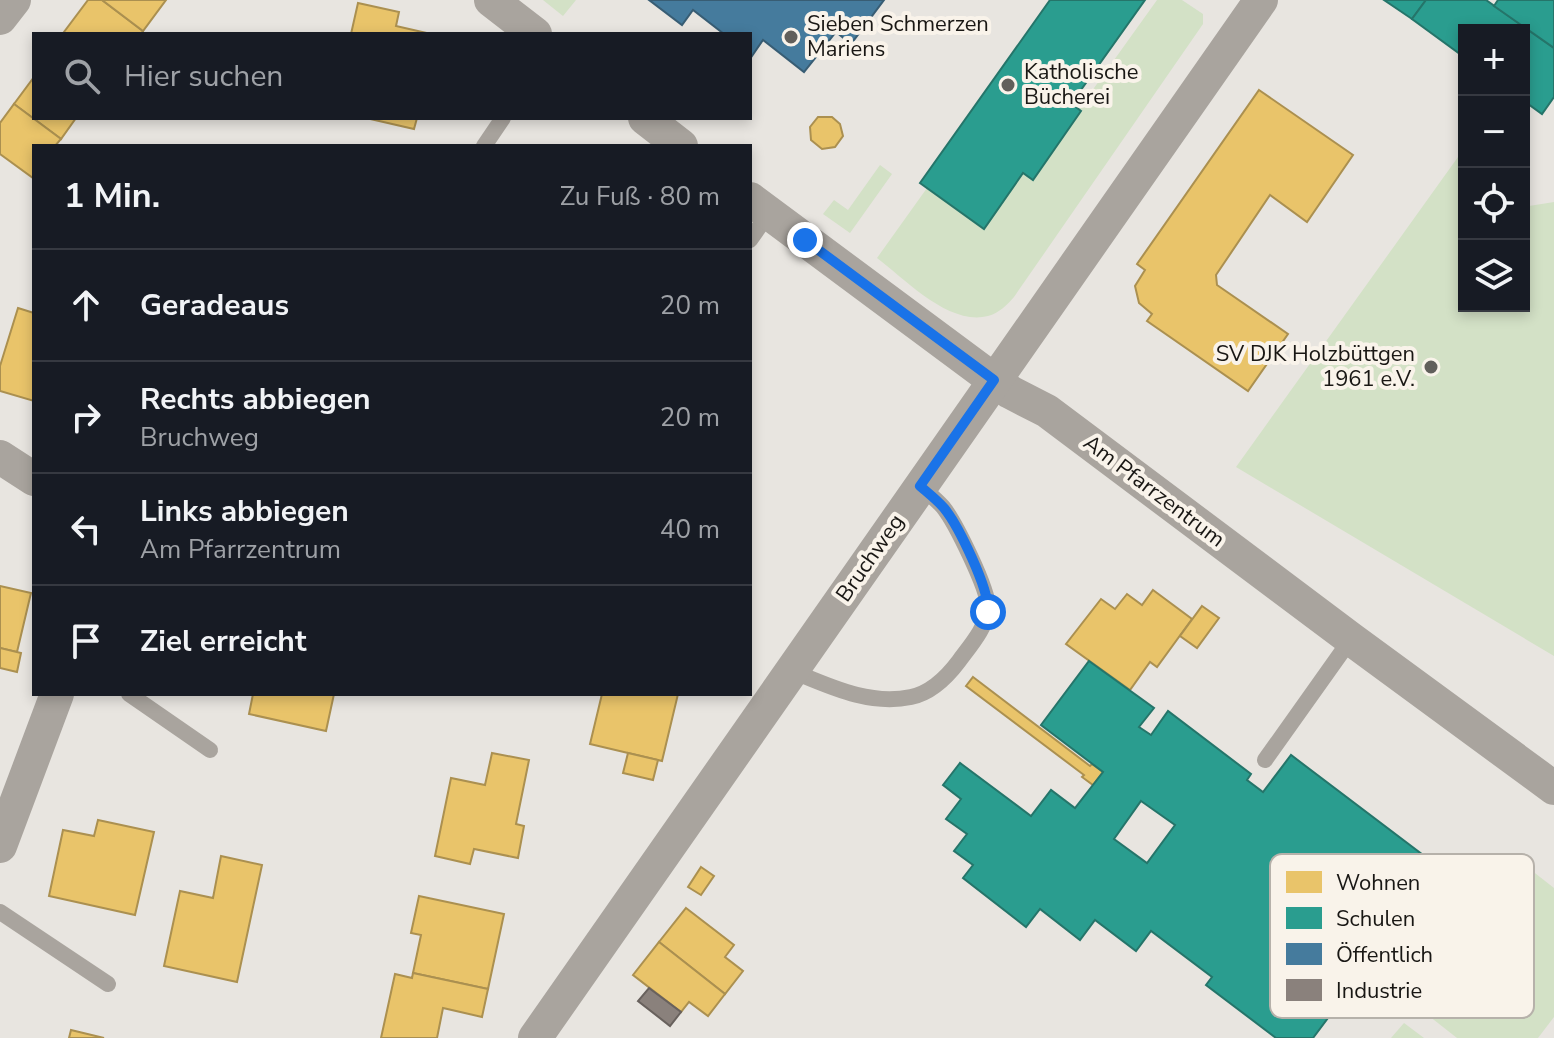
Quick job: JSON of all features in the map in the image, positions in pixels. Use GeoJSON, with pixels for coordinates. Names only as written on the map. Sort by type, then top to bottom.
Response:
{"type":"FeatureCollection","features":[{"type":"Feature","properties":{"kind":"street"},"geometry":{"type":"LineString","coordinates":[[0,18],[14,0]]}},
{"type":"Feature","properties":{"kind":"street"},"geometry":{"type":"LineString","coordinates":[[491,0],[532,32]]}},
{"type":"Feature","properties":{"kind":"street","name":"Bruchweg"},"geometry":{"type":"LineString","coordinates":[[535,1038],[1261,0]]}},
{"type":"Feature","properties":{"kind":"street"},"geometry":{"type":"LineString","coordinates":[[648,120],[678,144]]}},
{"type":"Feature","properties":{"kind":"street","name":"Am Pfarrzentrum"},"geometry":{"type":"LineString","coordinates":[[756,217],[1010,392],[1047,411],[1554,788]]}},
{"type":"Feature","properties":{"kind":"street"},"geometry":{"type":"LineString","coordinates":[[0,457],[32,478]]}},
{"type":"Feature","properties":{"kind":"street"},"geometry":{"type":"LineString","coordinates":[[0,846],[56,696]]}},
{"type":"Feature","properties":{"kind":"lane"},"geometry":{"type":"LineString","coordinates":[[485,144],[502,120]]}},
{"type":"Feature","properties":{"kind":"lane"},"geometry":{"type":"LineString","coordinates":[[792,671],[854,694],[896,699],[913,697],[936,685],[965,651],[985,620],[988,605],[985,590],[952,521],[920,486]]}},
{"type":"Feature","properties":{"kind":"lane"},"geometry":{"type":"LineString","coordinates":[[1265,760],[1351,639]]}},
{"type":"Feature","properties":{"kind":"lane"},"geometry":{"type":"LineString","coordinates":[[132,696],[210,750]]}},
{"type":"Feature","properties":{"kind":"lane"},"geometry":{"type":"LineString","coordinates":[[0,912],[108,984]]}},
{"type":"Feature","properties":{"kind":"green space"},"geometry":{"type":"Polygon","coordinates":[[[543,0],[576,0],[563,16],[543,0]]]}},
{"type":"Feature","properties":{"kind":"green space"},"geometry":{"type":"Polygon","coordinates":[[[1157,0],[1182,0],[1203,14],[1203,24],[1006,306],[988,316],[958,314],[929,299],[877,258],[927,188],[984,229],[1023,173],[1033,179],[1157,0]]]}},
{"type":"Feature","properties":{"kind":"green space","name":"SV DJK Holzbüttgen 1961 e.V."},"geometry":{"type":"Polygon","coordinates":[[[1458,157],[1458,312],[1530,312],[1530,206],[1554,202],[1554,656],[1236,467],[1458,157]]]}},
{"type":"Feature","properties":{"kind":"green space"},"geometry":{"type":"Polygon","coordinates":[[[880,165],[892,174],[850,233],[823,214],[834,200],[848,210],[880,165]]]}},
{"type":"Feature","properties":{"kind":"green space"},"geometry":{"type":"Polygon","coordinates":[[[1534,872],[1554,888],[1554,1017],[1538,1038],[1457,1038],[1432,1018],[1534,1018],[1534,872]]]}},
{"type":"Feature","properties":{"kind":"green space"},"geometry":{"type":"Polygon","coordinates":[[[1404,1023],[1424,1038],[1391,1038],[1404,1023]]]}},
{"type":"Feature","properties":{"kind":"building: Wohnen"},"geometry":{"type":"Polygon","coordinates":[[[88,0],[102,0],[143,31],[142,32],[64,32],[88,0]]]}},
{"type":"Feature","properties":{"kind":"building: Wohnen"},"geometry":{"type":"Polygon","coordinates":[[[102,0],[166,0],[143,31],[102,0]]]}},
{"type":"Feature","properties":{"kind":"building: Wohnen"},"geometry":{"type":"Polygon","coordinates":[[[358,3],[399,12],[396,26],[422,32],[351,32],[358,3]]]}},
{"type":"Feature","properties":{"kind":"building: Wohnen"},"geometry":{"type":"Polygon","coordinates":[[[32,80],[32,117],[14,104],[32,80]]]}},
{"type":"Feature","properties":{"kind":"building: Wohnen"},"geometry":{"type":"Polygon","coordinates":[[[1259,90],[1353,155],[1307,222],[1270,195],[1216,275],[1217,285],[1288,334],[1248,391],[1147,321],[1152,314],[1139,303],[1135,286],[1145,270],[1137,264],[1259,90]]]}},
{"type":"Feature","properties":{"kind":"building: Wohnen"},"geometry":{"type":"Polygon","coordinates":[[[14,104],[61,139],[57,144],[32,144],[32,177],[0,154],[0,123],[14,104]]]}},
{"type":"Feature","properties":{"kind":"building: Wohnen"},"geometry":{"type":"Polygon","coordinates":[[[818,117],[832,117],[840,124],[843,136],[835,147],[822,149],[811,140],[810,127],[818,117]]]}},
{"type":"Feature","properties":{"kind":"building: Wohnen"},"geometry":{"type":"Polygon","coordinates":[[[35,120],[75,120],[61,139],[35,120]]]}},
{"type":"Feature","properties":{"kind":"building: Wohnen"},"geometry":{"type":"Polygon","coordinates":[[[375,120],[416,120],[414,129],[375,120]]]}},
{"type":"Feature","properties":{"kind":"building: Wohnen"},"geometry":{"type":"Polygon","coordinates":[[[18,308],[32,312],[32,400],[0,391],[0,366],[18,308]]]}},
{"type":"Feature","properties":{"kind":"building: Wohnen"},"geometry":{"type":"Polygon","coordinates":[[[0,586],[31,593],[17,652],[0,648],[0,586]]]}},
{"type":"Feature","properties":{"kind":"building: Wohnen"},"geometry":{"type":"Polygon","coordinates":[[[1153,590],[1192,619],[1157,667],[1150,662],[1130,690],[1066,644],[1101,599],[1115,609],[1127,594],[1142,605],[1153,590]]]}},
{"type":"Feature","properties":{"kind":"building: Wohnen"},"geometry":{"type":"Polygon","coordinates":[[[1202,606],[1219,618],[1197,648],[1180,636],[1202,606]]]}},
{"type":"Feature","properties":{"kind":"building: Wohnen"},"geometry":{"type":"Polygon","coordinates":[[[0,648],[21,653],[17,672],[0,668],[0,648]]]}},
{"type":"Feature","properties":{"kind":"building: Wohnen"},"geometry":{"type":"Polygon","coordinates":[[[973,677],[1090,766],[1092,764],[1103,772],[1093,785],[966,686],[973,677]]]}},
{"type":"Feature","properties":{"kind":"building: Wohnen"},"geometry":{"type":"Polygon","coordinates":[[[253,696],[334,696],[326,731],[249,714],[253,696]]]}},
{"type":"Feature","properties":{"kind":"building: Wohnen"},"geometry":{"type":"Polygon","coordinates":[[[602,696],[678,696],[662,761],[590,744],[602,696]]]}},
{"type":"Feature","properties":{"kind":"building: Wohnen"},"geometry":{"type":"Polygon","coordinates":[[[492,753],[529,760],[516,824],[524,826],[518,858],[474,849],[470,864],[435,856],[451,778],[485,785],[492,753]]]}},
{"type":"Feature","properties":{"kind":"building: Wohnen"},"geometry":{"type":"Polygon","coordinates":[[[628,753],[658,760],[653,780],[623,773],[628,753]]]}},
{"type":"Feature","properties":{"kind":"building: Wohnen"},"geometry":{"type":"Polygon","coordinates":[[[98,820],[154,832],[135,915],[49,896],[63,830],[94,836],[98,820]]]}},
{"type":"Feature","properties":{"kind":"building: Wohnen"},"geometry":{"type":"Polygon","coordinates":[[[221,856],[262,865],[237,982],[164,966],[180,891],[213,898],[221,856]]]}},
{"type":"Feature","properties":{"kind":"building: Wohnen"},"geometry":{"type":"Polygon","coordinates":[[[701,867],[714,876],[701,895],[688,887],[701,867]]]}},
{"type":"Feature","properties":{"kind":"building: Wohnen"},"geometry":{"type":"Polygon","coordinates":[[[419,896],[504,914],[488,989],[413,973],[421,935],[411,933],[419,896]]]}},
{"type":"Feature","properties":{"kind":"building: Wohnen"},"geometry":{"type":"Polygon","coordinates":[[[686,908],[734,945],[725,957],[743,971],[725,994],[659,942],[686,908]]]}},
{"type":"Feature","properties":{"kind":"building: Wohnen"},"geometry":{"type":"Polygon","coordinates":[[[659,942],[725,994],[708,1016],[689,1002],[681,1012],[633,975],[659,942]]]}},
{"type":"Feature","properties":{"kind":"building: Wohnen"},"geometry":{"type":"Polygon","coordinates":[[[413,973],[488,989],[482,1017],[443,1008],[437,1038],[381,1038],[395,974],[412,978],[413,973]]]}},
{"type":"Feature","properties":{"kind":"building: Wohnen"},"geometry":{"type":"Polygon","coordinates":[[[71,1030],[104,1038],[69,1038],[71,1030]]]}},
{"type":"Feature","properties":{"kind":"building: Schulen"},"geometry":{"type":"Polygon","coordinates":[[[1050,0],[1145,0],[1076,97],[1072,104],[1081,111],[1033,180],[1023,173],[984,229],[920,183],[1050,0]]]}},
{"type":"Feature","properties":{"kind":"building: Schulen"},"geometry":{"type":"Polygon","coordinates":[[[1384,0],[1426,0],[1412,19],[1384,0]]]}},
{"type":"Feature","properties":{"kind":"building: Schulen"},"geometry":{"type":"Polygon","coordinates":[[[1426,0],[1486,0],[1520,24],[1458,24],[1458,53],[1412,19],[1426,0]]]}},
{"type":"Feature","properties":{"kind":"building: Schulen"},"geometry":{"type":"Polygon","coordinates":[[[1498,0],[1554,0],[1554,48],[1530,31],[1530,24],[1520,24],[1494,6],[1498,0]]]}},
{"type":"Feature","properties":{"kind":"building: Schulen"},"geometry":{"type":"Polygon","coordinates":[[[1530,31],[1554,48],[1554,97],[1542,114],[1530,105],[1530,31]]]}},
{"type":"Feature","properties":{"kind":"building: Schulen"},"geometry":{"type":"Polygon","coordinates":[[[1089,661],[1154,708],[1139,727],[1151,735],[1168,711],[1251,774],[1247,780],[1263,792],[1291,755],[1422,854],[1270,854],[1270,1018],[1328,1018],[1313,1038],[1276,1038],[1206,985],[1212,977],[1151,931],[1136,951],[1095,920],[1080,940],[1040,909],[1026,927],[963,878],[973,865],[954,851],[967,834],[946,819],[961,799],[943,785],[960,763],[1031,816],[1051,790],[1075,808],[1103,772],[1041,725],[1089,661]],[[1141,801],[1114,839],[1147,863],[1175,825],[1141,801]]]}},
{"type":"Feature","properties":{"kind":"building: Öffentlich","name":"Sieben Schmerzen Mariens"},"geometry":{"type":"Polygon","coordinates":[[[649,0],[884,0],[851,44],[836,32],[804,72],[763,40],[752,56],[752,32],[721,32],[693,10],[682,25],[649,0]]]}},
{"type":"Feature","properties":{"kind":"building: Industrie"},"geometry":{"type":"Polygon","coordinates":[[[649,988],[681,1012],[670,1026],[638,1001],[649,988]]]}},
{"type":"Feature","properties":{"kind":"place","name":"Sieben Schmerzen Mariens"},"geometry":{"type":"Point","coordinates":[791,37]}},
{"type":"Feature","properties":{"kind":"place","name":"Katholische Bücherei"},"geometry":{"type":"Point","coordinates":[1008,85]}},
{"type":"Feature","properties":{"kind":"place","name":"SV DJK Holzbüttgen 1961 e.V."},"geometry":{"type":"Point","coordinates":[1431,367]}},
{"type":"Feature","properties":{"kind":"route"},"geometry":{"type":"LineString","coordinates":[[805,240],[994,380],[920,486],[945,509],[952,521],[985,590],[988,612]]}}]}
